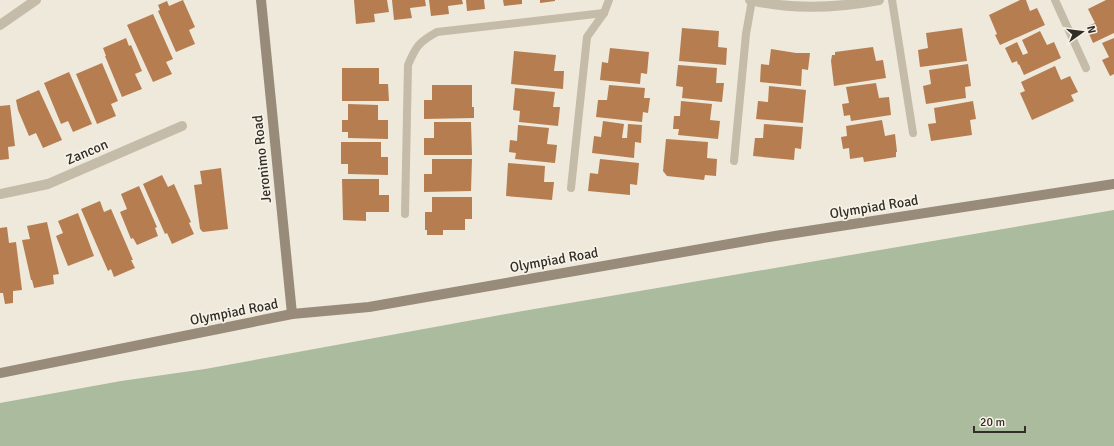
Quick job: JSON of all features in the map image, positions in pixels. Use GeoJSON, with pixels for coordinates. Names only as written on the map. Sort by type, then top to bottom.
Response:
{"type":"FeatureCollection","features":[{"type":"Feature","properties":{"kind":"main road","name":"Jeronimo Road"},"geometry":{"type":"LineString","coordinates":[[261,0],[292,314]]}},
{"type":"Feature","properties":{"kind":"main road","name":"Olympiad Road"},"geometry":{"type":"LineString","coordinates":[[0,373],[292,314],[369,307],[775,236],[1114,184]]}},
{"type":"Feature","properties":{"kind":"street"},"geometry":{"type":"LineString","coordinates":[[0,25],[36,0]]}},
{"type":"Feature","properties":{"kind":"street"},"geometry":{"type":"LineString","coordinates":[[751,0],[778,5],[813,7],[851,5],[879,0]]}},
{"type":"Feature","properties":{"kind":"street","name":"Zancon"},"geometry":{"type":"LineString","coordinates":[[0,194],[48,184],[182,126]]}},
{"type":"Feature","properties":{"kind":"lane"},"geometry":{"type":"LineString","coordinates":[[571,188],[587,37],[604,14],[610,0]]}},
{"type":"Feature","properties":{"kind":"lane"},"geometry":{"type":"LineString","coordinates":[[734,161],[746,34],[751,0]]}},
{"type":"Feature","properties":{"kind":"lane"},"geometry":{"type":"LineString","coordinates":[[892,0],[913,133]]}},
{"type":"Feature","properties":{"kind":"lane"},"geometry":{"type":"LineString","coordinates":[[1055,0],[1086,68]]}},
{"type":"Feature","properties":{"kind":"lane"},"geometry":{"type":"LineString","coordinates":[[405,214],[408,65],[414,50],[423,40],[437,32],[604,14]]}},
{"type":"Feature","properties":{"kind":"green space"},"geometry":{"type":"Polygon","coordinates":[[[1114,210],[1114,446],[0,446],[0,403],[121,381],[205,369],[517,312],[1114,210]]]}},
{"type":"Feature","properties":{"kind":"building"},"geometry":{"type":"Polygon","coordinates":[[[183,0],[195,27],[189,30],[195,44],[176,52],[158,11],[160,10],[158,5],[167,1],[169,6],[183,0]]]}},
{"type":"Feature","properties":{"kind":"building"},"geometry":{"type":"Polygon","coordinates":[[[354,0],[387,0],[389,12],[374,14],[375,22],[356,24],[354,0]]]}},
{"type":"Feature","properties":{"kind":"building"},"geometry":{"type":"Polygon","coordinates":[[[392,0],[425,0],[426,6],[410,8],[412,18],[394,20],[392,0]]]}},
{"type":"Feature","properties":{"kind":"building"},"geometry":{"type":"Polygon","coordinates":[[[429,0],[462,0],[463,4],[448,6],[449,14],[431,16],[429,0]]]}},
{"type":"Feature","properties":{"kind":"building"},"geometry":{"type":"Polygon","coordinates":[[[466,0],[484,0],[485,9],[467,11],[466,0]]]}},
{"type":"Feature","properties":{"kind":"building"},"geometry":{"type":"Polygon","coordinates":[[[503,0],[522,0],[522,4],[504,6],[503,0]]]}},
{"type":"Feature","properties":{"kind":"building"},"geometry":{"type":"Polygon","coordinates":[[[540,0],[555,0],[555,1],[540,3],[540,0]]]}},
{"type":"Feature","properties":{"kind":"building"},"geometry":{"type":"Polygon","coordinates":[[[1020,0],[1026,0],[1030,11],[1037,8],[1045,25],[1000,45],[995,35],[997,34],[989,15],[1020,0]]]}},
{"type":"Feature","properties":{"kind":"building"},"geometry":{"type":"Polygon","coordinates":[[[1106,0],[1114,0],[1114,33],[1093,43],[1086,27],[1095,23],[1088,9],[1106,0]]]}},
{"type":"Feature","properties":{"kind":"building"},"geometry":{"type":"Polygon","coordinates":[[[153,14],[173,59],[166,62],[172,74],[153,82],[127,25],[153,14]]]}},
{"type":"Feature","properties":{"kind":"building"},"geometry":{"type":"Polygon","coordinates":[[[682,28],[719,31],[718,47],[727,48],[726,65],[679,61],[682,28]]]}},
{"type":"Feature","properties":{"kind":"building"},"geometry":{"type":"Polygon","coordinates":[[[962,28],[967,61],[920,67],[918,50],[928,48],[926,33],[962,28]]]}},
{"type":"Feature","properties":{"kind":"building"},"geometry":{"type":"Polygon","coordinates":[[[1040,31],[1047,45],[1054,42],[1061,58],[1024,75],[1017,61],[1012,63],[1005,48],[1017,42],[1023,55],[1028,53],[1022,40],[1040,31]]]}},
{"type":"Feature","properties":{"kind":"building"},"geometry":{"type":"Polygon","coordinates":[[[126,38],[129,46],[131,45],[142,71],[135,74],[142,89],[122,97],[103,48],[126,38]]]}},
{"type":"Feature","properties":{"kind":"building"},"geometry":{"type":"Polygon","coordinates":[[[1114,38],[1114,74],[1110,76],[1102,60],[1109,57],[1102,43],[1114,38]]]}},
{"type":"Feature","properties":{"kind":"building"},"geometry":{"type":"Polygon","coordinates":[[[873,47],[876,61],[883,60],[886,78],[834,86],[831,61],[832,55],[835,55],[835,52],[873,47]]]}},
{"type":"Feature","properties":{"kind":"building"},"geometry":{"type":"Polygon","coordinates":[[[610,48],[649,52],[647,74],[641,73],[640,84],[600,80],[602,62],[608,63],[610,48]]]}},
{"type":"Feature","properties":{"kind":"building"},"geometry":{"type":"Polygon","coordinates":[[[771,49],[796,53],[810,53],[808,70],[802,69],[801,86],[760,82],[761,64],[769,65],[771,49]]]}},
{"type":"Feature","properties":{"kind":"building"},"geometry":{"type":"Polygon","coordinates":[[[514,51],[556,55],[554,71],[564,71],[563,89],[511,84],[514,51]]]}},
{"type":"Feature","properties":{"kind":"building"},"geometry":{"type":"Polygon","coordinates":[[[102,63],[118,101],[111,104],[116,116],[97,124],[76,74],[102,63]]]}},
{"type":"Feature","properties":{"kind":"building"},"geometry":{"type":"Polygon","coordinates":[[[968,64],[971,86],[965,87],[966,98],[926,104],[923,86],[931,84],[929,70],[968,64]]]}},
{"type":"Feature","properties":{"kind":"building"},"geometry":{"type":"Polygon","coordinates":[[[678,65],[717,68],[716,83],[724,83],[722,102],[682,98],[683,87],[676,86],[678,65]]]}},
{"type":"Feature","properties":{"kind":"building"},"geometry":{"type":"Polygon","coordinates":[[[1055,66],[1061,80],[1070,76],[1078,92],[1071,95],[1074,101],[1032,120],[1020,93],[1025,91],[1021,82],[1055,66]]]}},
{"type":"Feature","properties":{"kind":"building"},"geometry":{"type":"Polygon","coordinates":[[[342,68],[379,68],[379,84],[388,84],[389,101],[342,101],[342,68]]]}},
{"type":"Feature","properties":{"kind":"building"},"geometry":{"type":"Polygon","coordinates":[[[69,72],[92,124],[73,132],[68,121],[61,124],[44,83],[69,72]]]}},
{"type":"Feature","properties":{"kind":"building"},"geometry":{"type":"Polygon","coordinates":[[[876,83],[879,98],[889,97],[891,115],[851,121],[850,115],[844,116],[842,104],[849,103],[846,87],[876,83]]]}},
{"type":"Feature","properties":{"kind":"building"},"geometry":{"type":"Polygon","coordinates":[[[432,85],[472,85],[472,107],[474,107],[474,118],[424,119],[424,100],[432,100],[432,85]]]}},
{"type":"Feature","properties":{"kind":"building"},"geometry":{"type":"Polygon","coordinates":[[[609,85],[645,88],[644,98],[650,98],[648,113],[643,112],[642,122],[596,117],[598,100],[607,100],[609,85]]]}},
{"type":"Feature","properties":{"kind":"building"},"geometry":{"type":"Polygon","coordinates":[[[769,86],[806,90],[803,123],[756,119],[758,101],[768,102],[769,86]]]}},
{"type":"Feature","properties":{"kind":"building"},"geometry":{"type":"Polygon","coordinates":[[[515,88],[555,92],[553,107],[560,107],[558,126],[519,122],[520,111],[513,110],[515,88]]]}},
{"type":"Feature","properties":{"kind":"building"},"geometry":{"type":"Polygon","coordinates":[[[39,90],[62,140],[43,148],[36,133],[29,136],[18,110],[16,100],[39,90]]]}},
{"type":"Feature","properties":{"kind":"building"},"geometry":{"type":"Polygon","coordinates":[[[681,101],[712,104],[710,120],[720,121],[718,139],[678,135],[679,129],[673,129],[674,116],[680,116],[681,101]]]}},
{"type":"Feature","properties":{"kind":"building"},"geometry":{"type":"Polygon","coordinates":[[[973,101],[976,119],[970,120],[972,135],[931,141],[928,124],[936,123],[934,108],[973,101]]]}},
{"type":"Feature","properties":{"kind":"building"},"geometry":{"type":"Polygon","coordinates":[[[348,104],[378,105],[378,120],[388,120],[388,139],[348,138],[348,132],[342,132],[342,120],[348,120],[348,104]]]}},
{"type":"Feature","properties":{"kind":"building"},"geometry":{"type":"Polygon","coordinates":[[[10,105],[15,146],[8,147],[9,159],[0,160],[0,106],[10,105]]]}},
{"type":"Feature","properties":{"kind":"building"},"geometry":{"type":"Polygon","coordinates":[[[882,120],[885,136],[895,134],[897,152],[896,157],[864,162],[863,157],[850,159],[849,148],[843,149],[841,137],[847,136],[846,126],[882,120]]]}},
{"type":"Feature","properties":{"kind":"building"},"geometry":{"type":"Polygon","coordinates":[[[603,121],[624,124],[622,138],[627,138],[628,124],[642,125],[641,143],[635,142],[634,158],[592,153],[594,136],[601,137],[603,121]]]}},
{"type":"Feature","properties":{"kind":"building"},"geometry":{"type":"Polygon","coordinates":[[[434,122],[471,122],[472,155],[424,155],[424,138],[434,138],[434,122]]]}},
{"type":"Feature","properties":{"kind":"building"},"geometry":{"type":"Polygon","coordinates":[[[764,124],[803,127],[801,149],[795,148],[794,160],[753,156],[755,138],[763,138],[764,124]]]}},
{"type":"Feature","properties":{"kind":"building"},"geometry":{"type":"Polygon","coordinates":[[[518,125],[549,128],[547,144],[557,145],[555,163],[515,159],[516,153],[509,152],[510,140],[517,141],[518,125]]]}},
{"type":"Feature","properties":{"kind":"building"},"geometry":{"type":"Polygon","coordinates":[[[666,139],[708,142],[707,158],[717,159],[716,176],[705,175],[704,180],[667,176],[663,171],[666,139]]]}},
{"type":"Feature","properties":{"kind":"building"},"geometry":{"type":"Polygon","coordinates":[[[341,142],[381,142],[381,157],[388,157],[388,175],[348,174],[348,164],[341,164],[341,142]]]}},
{"type":"Feature","properties":{"kind":"building"},"geometry":{"type":"Polygon","coordinates":[[[432,159],[472,159],[471,191],[424,192],[424,174],[432,174],[432,159]]]}},
{"type":"Feature","properties":{"kind":"building"},"geometry":{"type":"Polygon","coordinates":[[[600,159],[639,163],[637,185],[630,184],[630,195],[588,191],[590,173],[598,174],[600,159]]]}},
{"type":"Feature","properties":{"kind":"building"},"geometry":{"type":"Polygon","coordinates":[[[508,163],[545,166],[544,182],[554,182],[552,200],[506,196],[508,163]]]}},
{"type":"Feature","properties":{"kind":"building"},"geometry":{"type":"Polygon","coordinates":[[[221,168],[228,229],[203,232],[200,229],[194,185],[202,184],[200,171],[221,168]]]}},
{"type":"Feature","properties":{"kind":"building"},"geometry":{"type":"Polygon","coordinates":[[[162,175],[168,187],[174,184],[191,222],[189,223],[194,234],[172,244],[167,233],[165,234],[143,184],[162,175]]]}},
{"type":"Feature","properties":{"kind":"building"},"geometry":{"type":"Polygon","coordinates":[[[342,179],[379,179],[379,195],[389,195],[389,212],[366,212],[366,221],[343,220],[342,179]]]}},
{"type":"Feature","properties":{"kind":"building"},"geometry":{"type":"Polygon","coordinates":[[[139,186],[157,227],[155,228],[158,236],[137,245],[133,238],[131,239],[120,212],[127,209],[121,194],[139,186]]]}},
{"type":"Feature","properties":{"kind":"building"},"geometry":{"type":"Polygon","coordinates":[[[432,197],[472,197],[472,219],[465,219],[465,230],[443,230],[443,235],[427,235],[427,230],[425,230],[425,212],[432,212],[432,197]]]}},
{"type":"Feature","properties":{"kind":"building"},"geometry":{"type":"Polygon","coordinates":[[[100,201],[104,212],[111,209],[135,268],[114,277],[111,269],[108,271],[81,209],[100,201]]]}},
{"type":"Feature","properties":{"kind":"building"},"geometry":{"type":"Polygon","coordinates":[[[78,213],[94,256],[68,266],[56,236],[63,233],[58,221],[78,213]]]}},
{"type":"Feature","properties":{"kind":"building"},"geometry":{"type":"Polygon","coordinates":[[[47,222],[59,274],[53,275],[54,284],[34,288],[22,240],[30,239],[27,226],[47,222]]]}},
{"type":"Feature","properties":{"kind":"building"},"geometry":{"type":"Polygon","coordinates":[[[7,227],[9,243],[16,242],[22,290],[13,291],[13,303],[5,304],[3,293],[0,293],[0,228],[7,227]]]}}]}
